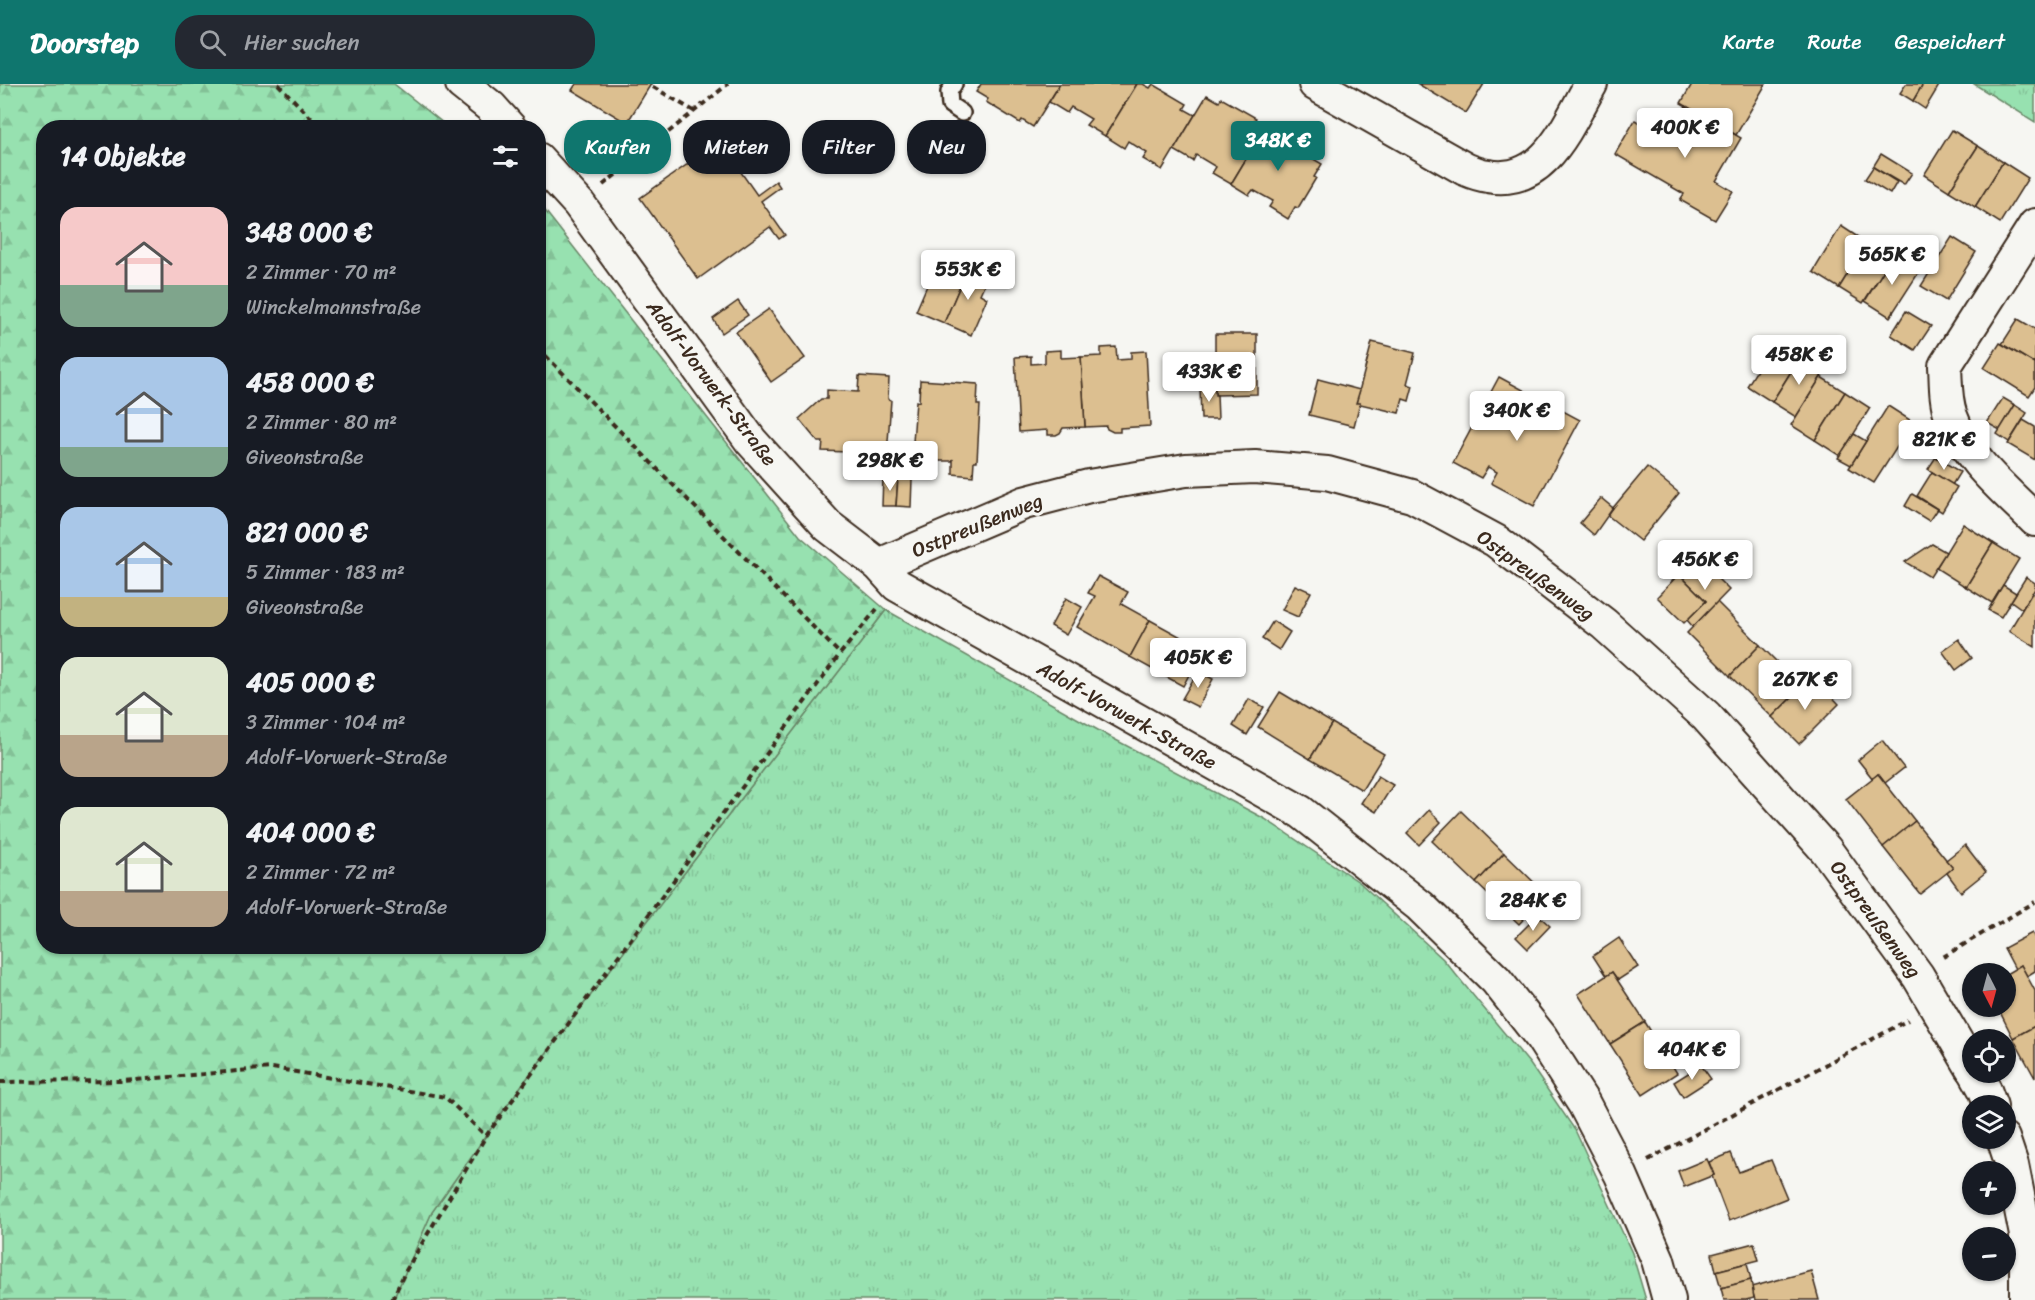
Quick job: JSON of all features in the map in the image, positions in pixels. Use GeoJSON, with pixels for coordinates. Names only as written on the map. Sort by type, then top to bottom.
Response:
{"type":"FeatureCollection","features":[{"type":"Feature","properties":{"kind":"street"},"geometry":{"type":"LineString","coordinates":[[462,84],[491,107],[503,120]]}},
{"type":"Feature","properties":{"kind":"street"},"geometry":{"type":"LineString","coordinates":[[1315,84],[1465,169],[1489,177],[1514,176],[1536,167],[1553,150],[1591,84]]}},
{"type":"Feature","properties":{"kind":"street","name":"Adolf-Vorwerk-Straße"},"geometry":{"type":"LineString","coordinates":[[546,168],[579,204],[751,441],[828,526],[888,575],[1301,812],[1420,906],[1496,980],[1541,1037],[1584,1104],[1621,1175],[1658,1260],[1669,1300]]}},
{"type":"Feature","properties":{"kind":"street"},"geometry":{"type":"LineString","coordinates":[[2035,225],[1945,366],[1946,392],[1951,416],[1962,441],[1974,459],[2035,520]]}},
{"type":"Feature","properties":{"kind":"street","name":"Ostpreußenweg"},"geometry":{"type":"LineString","coordinates":[[888,575],[1024,503],[1089,486],[1186,470],[1255,467],[1327,473],[1412,496],[1496,541],[1604,624],[1706,716],[1826,850],[1918,976],[1962,1050]]}},
{"type":"Feature","properties":{"kind":"street"},"geometry":{"type":"LineString","coordinates":[[2007,1149],[2026,1234],[2026,1300]]}},
{"type":"Feature","properties":{"kind":"lane"},"geometry":{"type":"LineString","coordinates":[[954,84],[950,92],[950,105],[962,113]]}},
{"type":"Feature","properties":{"kind":"path"},"geometry":{"type":"LineString","coordinates":[[278,84],[313,120]]}},
{"type":"Feature","properties":{"kind":"path"},"geometry":{"type":"LineString","coordinates":[[616,175],[728,84]]}},
{"type":"Feature","properties":{"kind":"path"},"geometry":{"type":"LineString","coordinates":[[653,87],[694,111]]}},
{"type":"Feature","properties":{"kind":"path"},"geometry":{"type":"LineString","coordinates":[[546,356],[840,654]]}},
{"type":"Feature","properties":{"kind":"path"},"geometry":{"type":"LineString","coordinates":[[392,1300],[405,1272],[486,1136],[840,654],[888,575]]}},
{"type":"Feature","properties":{"kind":"path"},"geometry":{"type":"LineString","coordinates":[[1945,956],[2035,902]]}},
{"type":"Feature","properties":{"kind":"path"},"geometry":{"type":"LineString","coordinates":[[1621,1175],[1936,1005]]}},
{"type":"Feature","properties":{"kind":"path"},"geometry":{"type":"LineString","coordinates":[[0,1082],[124,1082],[272,1068],[445,1096],[486,1136]]}},
{"type":"Feature","properties":{"kind":"green space"},"geometry":{"type":"Polygon","coordinates":[[[0,84],[394,84],[439,120],[36,120],[36,954],[546,954],[546,212],[800,536],[886,610],[521,1086],[432,1212],[393,1300],[0,1300],[0,84]]]}},
{"type":"Feature","properties":{"kind":"green space"},"geometry":{"type":"Polygon","coordinates":[[[1974,84],[2035,84],[2035,122],[1974,84]]]}},
{"type":"Feature","properties":{"kind":"green space"},"geometry":{"type":"Polygon","coordinates":[[[886,610],[1112,738],[1265,819],[1359,882],[1443,959],[1530,1064],[1575,1130],[1632,1253],[1646,1300],[393,1300],[432,1212],[521,1086],[886,610]]]}},
{"type":"Feature","properties":{"kind":"building"},"geometry":{"type":"Polygon","coordinates":[[[576,84],[651,84],[629,120],[622,120],[572,90],[576,84]]]}},
{"type":"Feature","properties":{"kind":"building"},"geometry":{"type":"Polygon","coordinates":[[[981,84],[1060,84],[1033,127],[1022,120],[1020,123],[986,102],[988,99],[976,92],[981,84]]]}},
{"type":"Feature","properties":{"kind":"building"},"geometry":{"type":"Polygon","coordinates":[[[1060,84],[1137,84],[1105,136],[1086,125],[1091,119],[1071,107],[1067,113],[1049,102],[1060,84]]]}},
{"type":"Feature","properties":{"kind":"building"},"geometry":{"type":"Polygon","coordinates":[[[1137,84],[1150,88],[1153,84],[1187,104],[1184,109],[1195,115],[1162,170],[1143,159],[1147,153],[1128,141],[1124,148],[1105,136],[1137,84]]]}},
{"type":"Feature","properties":{"kind":"building"},"geometry":{"type":"Polygon","coordinates":[[[1418,84],[1484,84],[1466,113],[1418,84]]]}},
{"type":"Feature","properties":{"kind":"building"},"geometry":{"type":"Polygon","coordinates":[[[1692,84],[1766,84],[1736,135],[1681,103],[1692,84]]]}},
{"type":"Feature","properties":{"kind":"building"},"geometry":{"type":"Polygon","coordinates":[[[1906,84],[1923,84],[1913,101],[1900,93],[1906,84]]]}},
{"type":"Feature","properties":{"kind":"building"},"geometry":{"type":"Polygon","coordinates":[[[1923,84],[1940,84],[1925,109],[1913,101],[1923,84]]]}},
{"type":"Feature","properties":{"kind":"building"},"geometry":{"type":"Polygon","coordinates":[[[1207,95],[1219,102],[1221,98],[1256,118],[1253,123],[1264,129],[1231,184],[1212,173],[1216,167],[1196,155],[1193,161],[1174,150],[1207,95]]]}},
{"type":"Feature","properties":{"kind":"building"},"geometry":{"type":"Polygon","coordinates":[[[1686,106],[1741,138],[1716,181],[1733,191],[1715,220],[1680,200],[1684,194],[1615,154],[1635,120],[1667,138],[1686,106]]]}},
{"type":"Feature","properties":{"kind":"building"},"geometry":{"type":"Polygon","coordinates":[[[1264,129],[1275,136],[1278,132],[1312,153],[1310,157],[1322,164],[1298,208],[1295,207],[1288,219],[1269,207],[1273,201],[1253,190],[1249,195],[1231,184],[1264,129]]]}},
{"type":"Feature","properties":{"kind":"building"},"geometry":{"type":"Polygon","coordinates":[[[1952,130],[1978,146],[1949,191],[1924,175],[1952,130]]]}},
{"type":"Feature","properties":{"kind":"building"},"geometry":{"type":"Polygon","coordinates":[[[1978,146],[2003,162],[1975,207],[1949,191],[1978,146]]]}},
{"type":"Feature","properties":{"kind":"building"},"geometry":{"type":"Polygon","coordinates":[[[1881,154],[1912,173],[1904,185],[1873,167],[1881,154]]]}},
{"type":"Feature","properties":{"kind":"building"},"geometry":{"type":"Polygon","coordinates":[[[2003,162],[2028,178],[2000,223],[1975,207],[2003,162]]]}},
{"type":"Feature","properties":{"kind":"building"},"geometry":{"type":"Polygon","coordinates":[[[1873,167],[1897,182],[1890,194],[1865,179],[1873,167]]]}},
{"type":"Feature","properties":{"kind":"building"},"geometry":{"type":"Polygon","coordinates":[[[683,168],[683,174],[742,174],[757,195],[776,181],[780,187],[761,201],[785,235],[779,239],[770,227],[698,279],[640,198],[683,168]]]}},
{"type":"Feature","properties":{"kind":"building"},"geometry":{"type":"Polygon","coordinates":[[[1841,226],[1867,243],[1839,288],[1813,272],[1841,226]]]}},
{"type":"Feature","properties":{"kind":"building"},"geometry":{"type":"Polygon","coordinates":[[[1952,237],[1976,252],[1946,301],[1921,286],[1952,237]]]}},
{"type":"Feature","properties":{"kind":"building"},"geometry":{"type":"Polygon","coordinates":[[[1867,243],[1892,258],[1863,303],[1839,288],[1867,243]]]}},
{"type":"Feature","properties":{"kind":"building"},"geometry":{"type":"Polygon","coordinates":[[[1893,255],[1919,272],[1890,317],[1865,301],[1893,255]]]}},
{"type":"Feature","properties":{"kind":"building"},"geometry":{"type":"Polygon","coordinates":[[[948,256],[969,265],[944,323],[916,311],[932,274],[939,277],[948,256]]]}},
{"type":"Feature","properties":{"kind":"building"},"geometry":{"type":"Polygon","coordinates":[[[969,265],[989,274],[980,294],[987,298],[971,335],[944,323],[969,265]]]}},
{"type":"Feature","properties":{"kind":"building"},"geometry":{"type":"Polygon","coordinates":[[[738,301],[748,315],[722,333],[713,319],[738,301]]]}},
{"type":"Feature","properties":{"kind":"building"},"geometry":{"type":"Polygon","coordinates":[[[769,309],[805,358],[771,382],[736,332],[769,309]]]}},
{"type":"Feature","properties":{"kind":"building"},"geometry":{"type":"Polygon","coordinates":[[[1906,311],[1931,326],[1915,350],[1891,335],[1906,311]]]}},
{"type":"Feature","properties":{"kind":"building"},"geometry":{"type":"Polygon","coordinates":[[[2018,319],[2035,329],[2035,364],[2002,344],[2018,319]]]}},
{"type":"Feature","properties":{"kind":"building"},"geometry":{"type":"Polygon","coordinates":[[[1215,334],[1257,334],[1257,394],[1215,395],[1215,334]]]}},
{"type":"Feature","properties":{"kind":"building"},"geometry":{"type":"Polygon","coordinates":[[[1777,338],[1802,354],[1772,402],[1747,386],[1777,338]]]}},
{"type":"Feature","properties":{"kind":"building"},"geometry":{"type":"Polygon","coordinates":[[[1372,342],[1415,353],[1407,384],[1413,386],[1409,401],[1403,399],[1399,413],[1356,403],[1372,342]]]}},
{"type":"Feature","properties":{"kind":"building"},"geometry":{"type":"Polygon","coordinates":[[[2000,343],[2035,364],[2035,387],[2029,396],[1984,368],[2000,343]]]}},
{"type":"Feature","properties":{"kind":"building"},"geometry":{"type":"Polygon","coordinates":[[[1116,347],[1117,360],[1131,359],[1131,352],[1146,351],[1150,426],[1120,428],[1120,432],[1113,432],[1106,426],[1085,427],[1081,357],[1101,356],[1101,348],[1116,347]]]}},
{"type":"Feature","properties":{"kind":"building"},"geometry":{"type":"Polygon","coordinates":[[[1061,350],[1061,358],[1081,357],[1085,427],[1063,428],[1056,435],[1048,435],[1048,430],[1019,432],[1015,357],[1031,356],[1031,364],[1045,363],[1045,351],[1061,350]]]}},
{"type":"Feature","properties":{"kind":"building"},"geometry":{"type":"Polygon","coordinates":[[[1802,354],[1826,369],[1796,417],[1772,402],[1802,354]]]}},
{"type":"Feature","properties":{"kind":"building"},"geometry":{"type":"Polygon","coordinates":[[[859,376],[889,378],[888,399],[891,400],[884,470],[863,469],[865,453],[862,453],[862,456],[847,455],[847,452],[822,451],[823,442],[818,442],[799,419],[821,399],[827,399],[827,390],[858,392],[859,376]]]}},
{"type":"Feature","properties":{"kind":"building"},"geometry":{"type":"Polygon","coordinates":[[[1499,377],[1527,392],[1521,403],[1531,409],[1537,397],[1580,420],[1534,506],[1491,483],[1497,472],[1488,467],[1481,478],[1453,463],[1499,377]]]}},
{"type":"Feature","properties":{"kind":"building"},"geometry":{"type":"Polygon","coordinates":[[[1821,377],[1845,392],[1815,440],[1791,425],[1821,377]]]}},
{"type":"Feature","properties":{"kind":"building"},"geometry":{"type":"Polygon","coordinates":[[[1318,379],[1360,390],[1356,403],[1360,403],[1354,426],[1309,415],[1318,379]]]}},
{"type":"Feature","properties":{"kind":"building"},"geometry":{"type":"Polygon","coordinates":[[[920,380],[978,384],[977,405],[980,405],[977,461],[974,461],[973,476],[953,474],[953,459],[952,461],[937,461],[937,458],[912,456],[920,380]]]}},
{"type":"Feature","properties":{"kind":"building"},"geometry":{"type":"Polygon","coordinates":[[[1215,386],[1218,419],[1201,419],[1200,387],[1215,386]]]}},
{"type":"Feature","properties":{"kind":"building"},"geometry":{"type":"Polygon","coordinates":[[[1845,392],[1870,408],[1840,456],[1815,440],[1845,392]]]}},
{"type":"Feature","properties":{"kind":"building"},"geometry":{"type":"Polygon","coordinates":[[[2003,398],[2015,405],[2000,430],[1987,423],[2003,398]]]}},
{"type":"Feature","properties":{"kind":"building"},"geometry":{"type":"Polygon","coordinates":[[[2015,405],[2027,413],[2009,442],[1997,434],[2015,405]]]}},
{"type":"Feature","properties":{"kind":"building"},"geometry":{"type":"Polygon","coordinates":[[[1888,406],[1913,422],[1874,483],[1849,468],[1888,406]]]}},
{"type":"Feature","properties":{"kind":"building"},"geometry":{"type":"Polygon","coordinates":[[[2023,420],[2035,427],[2035,460],[2008,444],[2023,420]]]}},
{"type":"Feature","properties":{"kind":"building"},"geometry":{"type":"Polygon","coordinates":[[[1854,434],[1866,441],[1851,465],[1838,458],[1854,434]]]}},
{"type":"Feature","properties":{"kind":"building"},"geometry":{"type":"Polygon","coordinates":[[[1936,457],[1960,472],[1952,485],[1928,469],[1936,457]]]}},
{"type":"Feature","properties":{"kind":"building"},"geometry":{"type":"Polygon","coordinates":[[[1647,467],[1679,493],[1640,541],[1607,515],[1647,467]]]}},
{"type":"Feature","properties":{"kind":"building"},"geometry":{"type":"Polygon","coordinates":[[[1932,472],[1957,487],[1942,512],[1917,496],[1932,472]]]}},
{"type":"Feature","properties":{"kind":"building"},"geometry":{"type":"Polygon","coordinates":[[[883,477],[898,478],[896,506],[882,506],[883,477]]]}},
{"type":"Feature","properties":{"kind":"building"},"geometry":{"type":"Polygon","coordinates":[[[898,478],[912,479],[911,507],[896,506],[898,478]]]}},
{"type":"Feature","properties":{"kind":"building"},"geometry":{"type":"Polygon","coordinates":[[[1912,494],[1937,509],[1929,521],[1905,506],[1912,494]]]}},
{"type":"Feature","properties":{"kind":"building"},"geometry":{"type":"Polygon","coordinates":[[[1601,498],[1613,508],[1594,535],[1580,523],[1601,498]]]}},
{"type":"Feature","properties":{"kind":"building"},"geometry":{"type":"Polygon","coordinates":[[[1963,524],[1993,543],[1966,587],[1936,568],[1963,524]]]}},
{"type":"Feature","properties":{"kind":"building"},"geometry":{"type":"Polygon","coordinates":[[[1993,543],[2019,559],[1992,603],[1966,587],[1993,543]]]}},
{"type":"Feature","properties":{"kind":"building"},"geometry":{"type":"Polygon","coordinates":[[[1932,544],[1946,552],[1930,577],[1905,562],[1932,544]]]}},
{"type":"Feature","properties":{"kind":"building"},"geometry":{"type":"Polygon","coordinates":[[[1701,562],[1729,590],[1693,627],[1687,620],[1706,601],[1684,579],[1701,562]]]}},
{"type":"Feature","properties":{"kind":"building"},"geometry":{"type":"Polygon","coordinates":[[[1679,574],[1706,601],[1684,623],[1657,597],[1679,574]]]}},
{"type":"Feature","properties":{"kind":"building"},"geometry":{"type":"Polygon","coordinates":[[[1098,576],[1128,592],[1121,604],[1150,620],[1130,657],[1077,627],[1095,596],[1088,593],[1098,576]]]}},
{"type":"Feature","properties":{"kind":"building"},"geometry":{"type":"Polygon","coordinates":[[[2026,577],[2035,583],[2035,589],[2022,609],[2011,601],[2026,577]]]}},
{"type":"Feature","properties":{"kind":"building"},"geometry":{"type":"Polygon","coordinates":[[[1295,585],[1311,592],[1298,617],[1282,610],[1295,585]]]}},
{"type":"Feature","properties":{"kind":"building"},"geometry":{"type":"Polygon","coordinates":[[[2003,585],[2016,593],[2001,617],[1988,610],[2003,585]]]}},
{"type":"Feature","properties":{"kind":"building"},"geometry":{"type":"Polygon","coordinates":[[[2032,593],[2035,595],[2035,647],[2009,631],[2032,593]]]}},
{"type":"Feature","properties":{"kind":"building"},"geometry":{"type":"Polygon","coordinates":[[[1066,598],[1082,607],[1066,635],[1051,626],[1066,598]]]}},
{"type":"Feature","properties":{"kind":"building"},"geometry":{"type":"Polygon","coordinates":[[[1717,602],[1760,645],[1730,676],[1687,633],[1717,602]]]}},
{"type":"Feature","properties":{"kind":"building"},"geometry":{"type":"Polygon","coordinates":[[[1150,620],[1203,649],[1183,686],[1130,657],[1150,620]]]}},
{"type":"Feature","properties":{"kind":"building"},"geometry":{"type":"Polygon","coordinates":[[[1273,621],[1290,632],[1279,650],[1262,639],[1273,621]]]}},
{"type":"Feature","properties":{"kind":"building"},"geometry":{"type":"Polygon","coordinates":[[[1959,639],[1972,658],[1956,670],[1942,651],[1959,639]]]}},
{"type":"Feature","properties":{"kind":"building"},"geometry":{"type":"Polygon","coordinates":[[[1760,645],[1802,687],[1772,717],[1730,676],[1760,645]]]}},
{"type":"Feature","properties":{"kind":"building"},"geometry":{"type":"Polygon","coordinates":[[[1198,671],[1213,679],[1198,707],[1182,699],[1198,671]]]}},
{"type":"Feature","properties":{"kind":"building"},"geometry":{"type":"Polygon","coordinates":[[[1817,681],[1839,704],[1799,744],[1772,717],[1802,687],[1809,688],[1817,681]]]}},
{"type":"Feature","properties":{"kind":"building"},"geometry":{"type":"Polygon","coordinates":[[[1280,692],[1332,723],[1310,759],[1258,727],[1280,692]]]}},
{"type":"Feature","properties":{"kind":"building"},"geometry":{"type":"Polygon","coordinates":[[[1249,699],[1264,707],[1247,735],[1233,726],[1249,699]]]}},
{"type":"Feature","properties":{"kind":"building"},"geometry":{"type":"Polygon","coordinates":[[[1332,723],[1384,754],[1362,790],[1310,759],[1332,723]]]}},
{"type":"Feature","properties":{"kind":"building"},"geometry":{"type":"Polygon","coordinates":[[[1882,740],[1904,768],[1885,783],[1878,774],[1873,779],[1858,760],[1882,740]]]}},
{"type":"Feature","properties":{"kind":"building"},"geometry":{"type":"Polygon","coordinates":[[[1878,774],[1915,821],[1883,847],[1846,799],[1878,774]]]}},
{"type":"Feature","properties":{"kind":"building"},"geometry":{"type":"Polygon","coordinates":[[[1378,776],[1393,785],[1376,812],[1361,803],[1378,776]]]}},
{"type":"Feature","properties":{"kind":"building"},"geometry":{"type":"Polygon","coordinates":[[[1429,810],[1441,822],[1419,845],[1407,833],[1429,810]]]}},
{"type":"Feature","properties":{"kind":"building"},"geometry":{"type":"Polygon","coordinates":[[[1461,811],[1504,853],[1476,883],[1432,841],[1461,811]]]}},
{"type":"Feature","properties":{"kind":"building"},"geometry":{"type":"Polygon","coordinates":[[[1915,821],[1953,868],[1920,894],[1883,847],[1915,821]]]}},
{"type":"Feature","properties":{"kind":"building"},"geometry":{"type":"Polygon","coordinates":[[[1965,845],[1986,872],[1961,892],[1947,873],[1953,868],[1946,860],[1965,845]]]}},
{"type":"Feature","properties":{"kind":"building"},"geometry":{"type":"Polygon","coordinates":[[[1504,853],[1547,895],[1519,924],[1476,883],[1504,853]]]}},
{"type":"Feature","properties":{"kind":"building"},"geometry":{"type":"Polygon","coordinates":[[[1538,915],[1550,926],[1528,949],[1516,937],[1538,915]]]}},
{"type":"Feature","properties":{"kind":"building"},"geometry":{"type":"Polygon","coordinates":[[[2032,933],[2035,938],[2035,971],[2027,976],[2021,965],[2016,968],[2016,963],[2012,963],[2004,948],[2032,933]]]}},
{"type":"Feature","properties":{"kind":"building"},"geometry":{"type":"Polygon","coordinates":[[[1619,938],[1638,967],[1618,980],[1612,972],[1606,976],[1593,956],[1619,938]]]}},
{"type":"Feature","properties":{"kind":"building"},"geometry":{"type":"Polygon","coordinates":[[[2021,965],[2035,991],[2035,1026],[2016,1036],[2016,1029],[2008,1029],[2002,1017],[2016,1017],[2016,968],[2021,965]]]}},
{"type":"Feature","properties":{"kind":"building"},"geometry":{"type":"Polygon","coordinates":[[[1612,972],[1645,1022],[1610,1044],[1578,994],[1612,972]]]}},
{"type":"Feature","properties":{"kind":"building"},"geometry":{"type":"Polygon","coordinates":[[[1645,1022],[1677,1073],[1643,1095],[1610,1044],[1645,1022]]]}},
{"type":"Feature","properties":{"kind":"building"},"geometry":{"type":"Polygon","coordinates":[[[2035,1026],[2035,1078],[2016,1043],[2016,1036],[2035,1026]]]}},
{"type":"Feature","properties":{"kind":"building"},"geometry":{"type":"Polygon","coordinates":[[[1701,1065],[1711,1079],[1683,1097],[1674,1082],[1701,1065]]]}},
{"type":"Feature","properties":{"kind":"building"},"geometry":{"type":"Polygon","coordinates":[[[1731,1153],[1739,1172],[1771,1160],[1787,1198],[1729,1221],[1709,1162],[1731,1153]]]}},
{"type":"Feature","properties":{"kind":"building"},"geometry":{"type":"Polygon","coordinates":[[[1707,1159],[1714,1175],[1684,1187],[1678,1171],[1707,1159]]]}},
{"type":"Feature","properties":{"kind":"building"},"geometry":{"type":"Polygon","coordinates":[[[1754,1243],[1759,1260],[1716,1271],[1712,1254],[1754,1243]]]}},
{"type":"Feature","properties":{"kind":"building"},"geometry":{"type":"Polygon","coordinates":[[[1747,1263],[1751,1280],[1721,1288],[1716,1271],[1747,1263]]]}},
{"type":"Feature","properties":{"kind":"building"},"geometry":{"type":"Polygon","coordinates":[[[1811,1271],[1819,1300],[1755,1300],[1751,1287],[1811,1271]]]}},
{"type":"Feature","properties":{"kind":"building"},"geometry":{"type":"Polygon","coordinates":[[[1751,1280],[1754,1298],[1724,1300],[1721,1288],[1751,1280]]]}}]}
